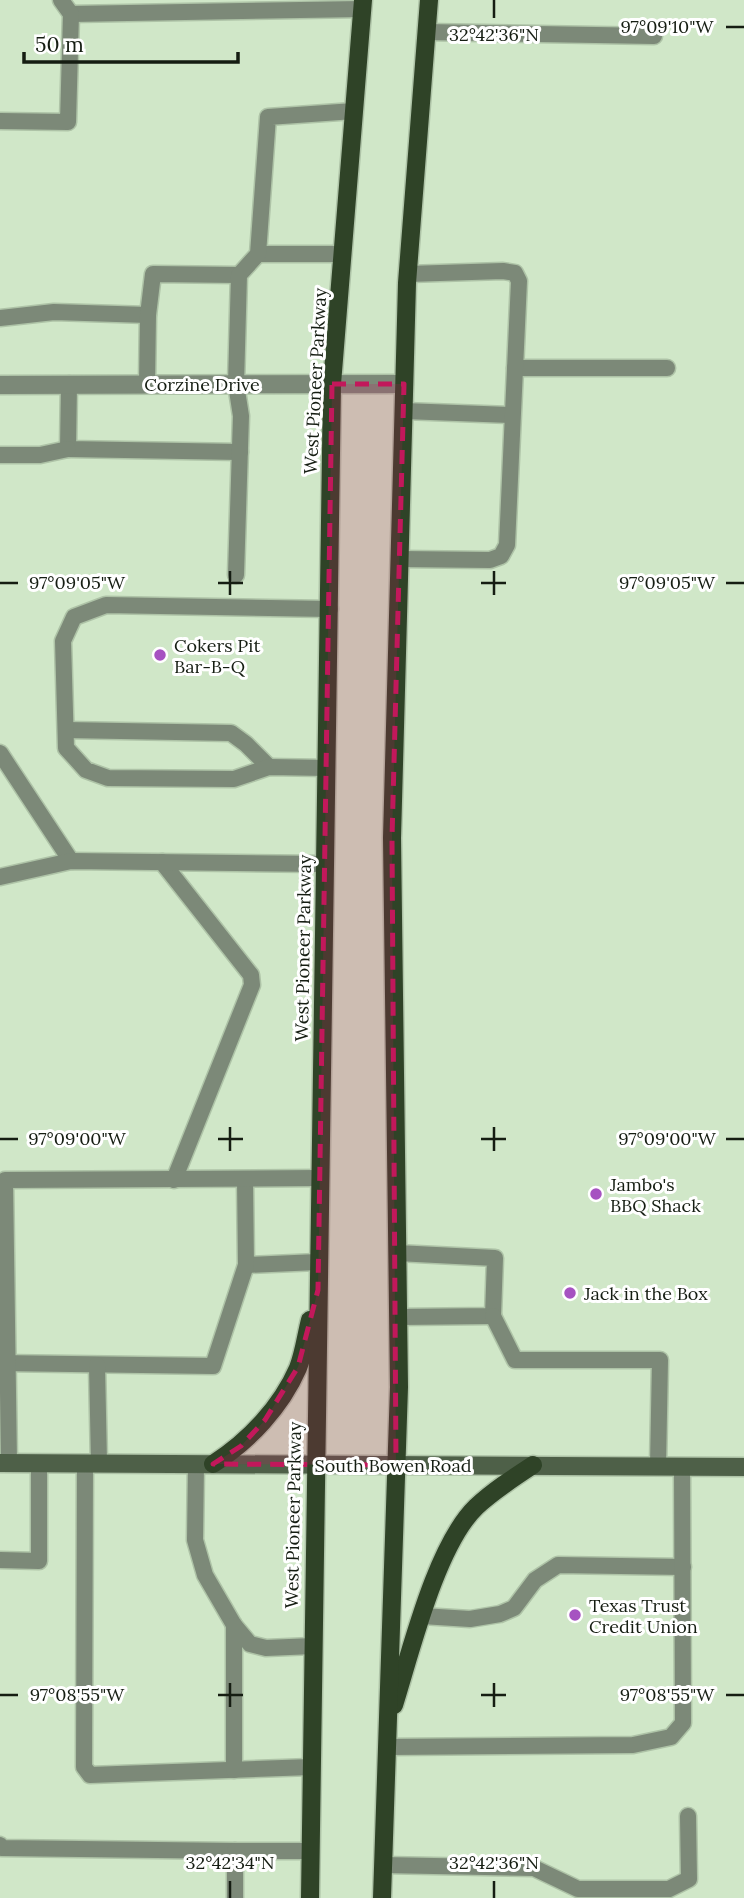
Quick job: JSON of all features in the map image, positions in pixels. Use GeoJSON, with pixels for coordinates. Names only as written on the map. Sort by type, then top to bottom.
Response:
{"type":"FeatureCollection","features":[{"type":"Feature","properties":{"kind":"main road"},"geometry":{"type":"LineString","coordinates":[[382,1898],[398,1317],[392,838],[408,274],[429,0]]}},
{"type":"Feature","properties":{"kind":"main road","name":"West Pioneer Parkway"},"geometry":{"type":"LineString","coordinates":[[310,1898],[314,1465],[332,384],[363,5]]}},
{"type":"Feature","properties":{"kind":"main road"},"geometry":{"type":"LineString","coordinates":[[205,1464],[241,1446],[265,1420],[298,1367],[318,1290]]}},
{"type":"Feature","properties":{"kind":"main road","name":"South Bowen Road"},"geometry":{"type":"LineString","coordinates":[[4,1463],[744,1467]]}},
{"type":"Feature","properties":{"kind":"main road"},"geometry":{"type":"LineString","coordinates":[[387,1725],[422,1616],[450,1545],[475,1508],[533,1465]]}},
{"type":"Feature","properties":{"kind":"street","name":"Corzine Drive"},"geometry":{"type":"LineString","coordinates":[[0,385],[404,384]]}},
{"type":"Feature","properties":{"kind":"lane"},"geometry":{"type":"LineString","coordinates":[[0,121],[68,122],[71,15],[61,0]]}},
{"type":"Feature","properties":{"kind":"lane"},"geometry":{"type":"LineString","coordinates":[[71,15],[363,5]]}},
{"type":"Feature","properties":{"kind":"lane"},"geometry":{"type":"LineString","coordinates":[[426,32],[654,36]]}},
{"type":"Feature","properties":{"kind":"lane"},"geometry":{"type":"LineString","coordinates":[[236,575],[241,416],[236,384],[239,275],[258,254],[268,117],[354,111]]}},
{"type":"Feature","properties":{"kind":"lane"},"geometry":{"type":"LineString","coordinates":[[258,254],[343,254]]}},
{"type":"Feature","properties":{"kind":"lane"},"geometry":{"type":"LineString","coordinates":[[400,559],[490,560],[501,556],[507,545],[519,282],[515,273],[503,271],[408,274]]}},
{"type":"Feature","properties":{"kind":"lane"},"geometry":{"type":"LineString","coordinates":[[147,384],[148,315],[153,274],[239,275]]}},
{"type":"Feature","properties":{"kind":"lane"},"geometry":{"type":"LineString","coordinates":[[0,318],[54,312],[148,315]]}},
{"type":"Feature","properties":{"kind":"lane"},"geometry":{"type":"LineString","coordinates":[[515,368],[667,368]]}},
{"type":"Feature","properties":{"kind":"lane"},"geometry":{"type":"LineString","coordinates":[[68,449],[69,384]]}},
{"type":"Feature","properties":{"kind":"lane"},"geometry":{"type":"LineString","coordinates":[[404,411],[512,415]]}},
{"type":"Feature","properties":{"kind":"lane"},"geometry":{"type":"LineString","coordinates":[[0,456],[40,455],[68,449],[240,452]]}},
{"type":"Feature","properties":{"kind":"lane"},"geometry":{"type":"LineString","coordinates":[[327,768],[269,767],[234,779],[108,778],[86,770],[66,748],[64,641],[74,617],[106,605],[330,609]]}},
{"type":"Feature","properties":{"kind":"lane"},"geometry":{"type":"LineString","coordinates":[[66,730],[231,733],[269,767]]}},
{"type":"Feature","properties":{"kind":"lane"},"geometry":{"type":"LineString","coordinates":[[0,753],[71,861]]}},
{"type":"Feature","properties":{"kind":"lane"},"geometry":{"type":"LineString","coordinates":[[0,877],[71,861],[325,864]]}},
{"type":"Feature","properties":{"kind":"lane"},"geometry":{"type":"LineString","coordinates":[[162,862],[251,975],[252,985],[174,1180]]}},
{"type":"Feature","properties":{"kind":"lane"},"geometry":{"type":"LineString","coordinates":[[4,1463],[5,1180],[320,1178]]}},
{"type":"Feature","properties":{"kind":"lane"},"geometry":{"type":"LineString","coordinates":[[4,1363],[213,1366],[246,1265],[245,1180]]}},
{"type":"Feature","properties":{"kind":"lane"},"geometry":{"type":"LineString","coordinates":[[397,1253],[495,1258],[493,1316],[515,1360],[660,1360],[658,1466]]}},
{"type":"Feature","properties":{"kind":"lane"},"geometry":{"type":"LineString","coordinates":[[246,1265],[318,1262]]}},
{"type":"Feature","properties":{"kind":"lane"},"geometry":{"type":"LineString","coordinates":[[398,1317],[493,1316]]}},
{"type":"Feature","properties":{"kind":"lane"},"geometry":{"type":"LineString","coordinates":[[97,1365],[85,1558],[84,1766],[90,1774],[311,1766]]}},
{"type":"Feature","properties":{"kind":"lane"},"geometry":{"type":"LineString","coordinates":[[0,1560],[39,1561],[39,1463]]}},
{"type":"Feature","properties":{"kind":"lane"},"geometry":{"type":"LineString","coordinates":[[205,1464],[195,1539],[205,1575],[234,1625],[250,1644],[313,1646]]}},
{"type":"Feature","properties":{"kind":"lane"},"geometry":{"type":"LineString","coordinates":[[387,1747],[633,1745],[671,1737],[683,1723],[682,1467]]}},
{"type":"Feature","properties":{"kind":"lane"},"geometry":{"type":"LineString","coordinates":[[422,1616],[470,1619],[500,1614],[514,1608],[535,1580],[558,1565],[683,1567]]}},
{"type":"Feature","properties":{"kind":"lane"},"geometry":{"type":"LineString","coordinates":[[234,1625],[234,1770]]}},
{"type":"Feature","properties":{"kind":"lane"},"geometry":{"type":"LineString","coordinates":[[383,1866],[534,1868],[578,1889],[669,1889],[689,1880],[688,1816]]}},
{"type":"Feature","properties":{"kind":"lane"},"geometry":{"type":"LineString","coordinates":[[0,1845],[2,1848],[310,1851]]}},
{"type":"Feature","properties":{"kind":"lane"},"geometry":{"type":"LineString","coordinates":[[235,1851],[235,1898]]}},
{"type":"Feature","properties":{"kind":"highlighted area"},"geometry":{"type":"Polygon","coordinates":[[[332,384],[404,384],[392,838],[396,1465],[213,1464],[241,1446],[265,1420],[298,1367],[318,1290],[332,384]]]}},
{"type":"Feature","properties":{"kind":"place","name":"Cokers Pit Bar-B-Q"},"geometry":{"type":"Point","coordinates":[160,655]}},
{"type":"Feature","properties":{"kind":"place","name":"Jambo's BBQ Shack"},"geometry":{"type":"Point","coordinates":[596,1194]}},
{"type":"Feature","properties":{"kind":"place","name":"Jack in the Box"},"geometry":{"type":"Point","coordinates":[570,1293]}},
{"type":"Feature","properties":{"kind":"place","name":"Texas Trust Credit Union"},"geometry":{"type":"Point","coordinates":[575,1615]}}]}
